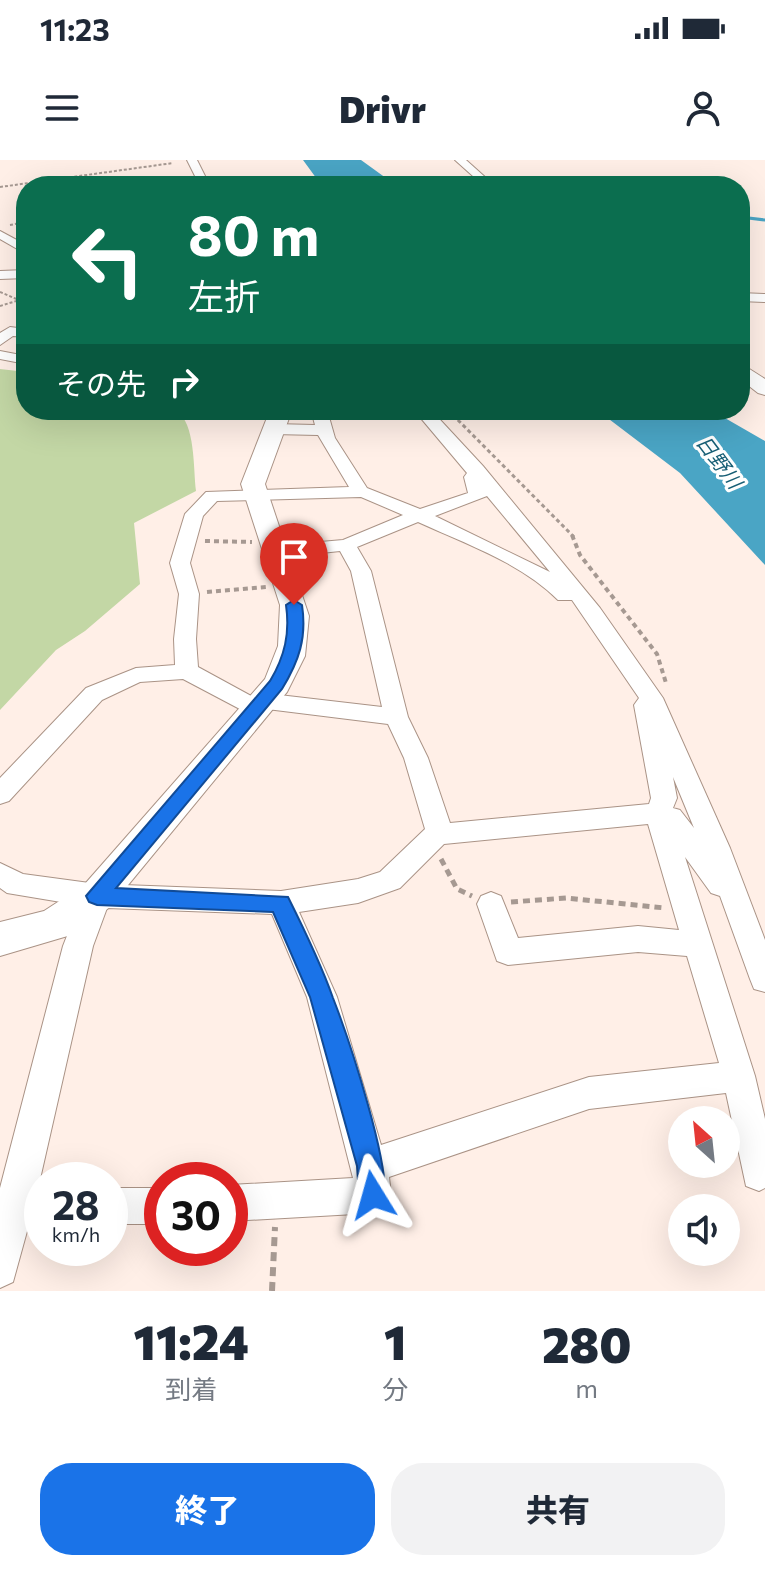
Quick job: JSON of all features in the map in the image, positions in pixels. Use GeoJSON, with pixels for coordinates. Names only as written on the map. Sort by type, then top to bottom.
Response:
{"type":"FeatureCollection","features":[{"type":"Feature","properties":{"kind":"main road"},"geometry":{"type":"LineString","coordinates":[[0,939],[57,923],[97,896],[259,705],[289,664],[297,624],[294,605],[253,496],[256,473],[277,420]]}},
{"type":"Feature","properties":{"kind":"street"},"geometry":{"type":"LineString","coordinates":[[460,160],[478,176]]}},
{"type":"Feature","properties":{"kind":"street"},"geometry":{"type":"LineString","coordinates":[[277,420],[325,430]]}},
{"type":"Feature","properties":{"kind":"street"},"geometry":{"type":"LineString","coordinates":[[322,420],[361,492]]}},
{"type":"Feature","properties":{"kind":"street"},"geometry":{"type":"LineString","coordinates":[[431,420],[477,470],[661,697],[765,979]]}},
{"type":"Feature","properties":{"kind":"street"},"geometry":{"type":"LineString","coordinates":[[270,547],[346,545],[417,516],[478,496],[473,477],[477,470]]}},
{"type":"Feature","properties":{"kind":"street"},"geometry":{"type":"LineString","coordinates":[[187,671],[185,639],[189,594],[180,563],[194,514],[212,496],[361,492],[501,553],[548,579],[579,611],[593,613]]}},
{"type":"Feature","properties":{"kind":"street"},"geometry":{"type":"LineString","coordinates":[[346,545],[361,571],[396,717],[416,758],[435,836]]}},
{"type":"Feature","properties":{"kind":"street"},"geometry":{"type":"LineString","coordinates":[[0,794],[94,694],[136,675],[187,671],[259,705],[396,717]]}},
{"type":"Feature","properties":{"kind":"street"},"geometry":{"type":"LineString","coordinates":[[661,697],[646,705],[664,798],[658,813],[739,1076],[759,1173]]}},
{"type":"Feature","properties":{"kind":"street"},"geometry":{"type":"LineString","coordinates":[[0,874],[17,885],[97,896],[281,903],[358,891],[390,880],[435,836],[658,813],[671,817],[738,909]]}},
{"type":"Feature","properties":{"kind":"street"},"geometry":{"type":"LineString","coordinates":[[0,1269],[19,1206],[78,946],[97,896]]}},
{"type":"Feature","properties":{"kind":"street"},"geometry":{"type":"LineString","coordinates":[[248,1202],[373,1195],[370,1166],[322,997],[281,903]]}},
{"type":"Feature","properties":{"kind":"street"},"geometry":{"type":"LineString","coordinates":[[491,904],[508,952],[638,939],[697,944]]}},
{"type":"Feature","properties":{"kind":"street"},"geometry":{"type":"LineString","coordinates":[[370,1166],[589,1093],[739,1076]]}},
{"type":"Feature","properties":{"kind":"path"},"geometry":{"type":"LineString","coordinates":[[83,176],[173,163]]}},
{"type":"Feature","properties":{"kind":"path"},"geometry":{"type":"LineString","coordinates":[[458,420],[576,539],[580,555],[657,654],[661,697]]}},
{"type":"Feature","properties":{"kind":"path"},"geometry":{"type":"LineString","coordinates":[[187,540],[270,547]]}},
{"type":"Feature","properties":{"kind":"path"},"geometry":{"type":"LineString","coordinates":[[189,594],[276,586]]}},
{"type":"Feature","properties":{"kind":"path"},"geometry":{"type":"LineString","coordinates":[[435,836],[457,889],[491,904],[566,898],[641,908],[686,908]]}},
{"type":"Feature","properties":{"kind":"path"},"geometry":{"type":"LineString","coordinates":[[272,1291],[277,1200]]}},
{"type":"Feature","properties":{"kind":"green space"},"geometry":{"type":"Polygon","coordinates":[[[0,369],[16,371],[16,420],[184,420],[194,459],[196,491],[134,523],[140,584],[85,631],[56,650],[0,710],[0,369]]]}},
{"type":"Feature","properties":{"kind":"water"},"geometry":{"type":"Polygon","coordinates":[[[303,160],[361,160],[383,176],[315,176],[303,160]]]}},
{"type":"Feature","properties":{"kind":"water","name":"日野川"},"geometry":{"type":"Polygon","coordinates":[[[610,420],[728,420],[765,441],[765,565],[680,473],[610,420]]]}},
{"type":"Feature","properties":{"kind":"waterway"},"geometry":{"type":"LineString","coordinates":[[750,218],[765,220]]}},
{"type":"Feature","properties":{"kind":"route"},"geometry":{"type":"LineString","coordinates":[[294,605],[297,624],[295,642],[289,664],[276,685],[97,896],[281,903],[322,997],[370,1166],[373,1195]]}}]}
